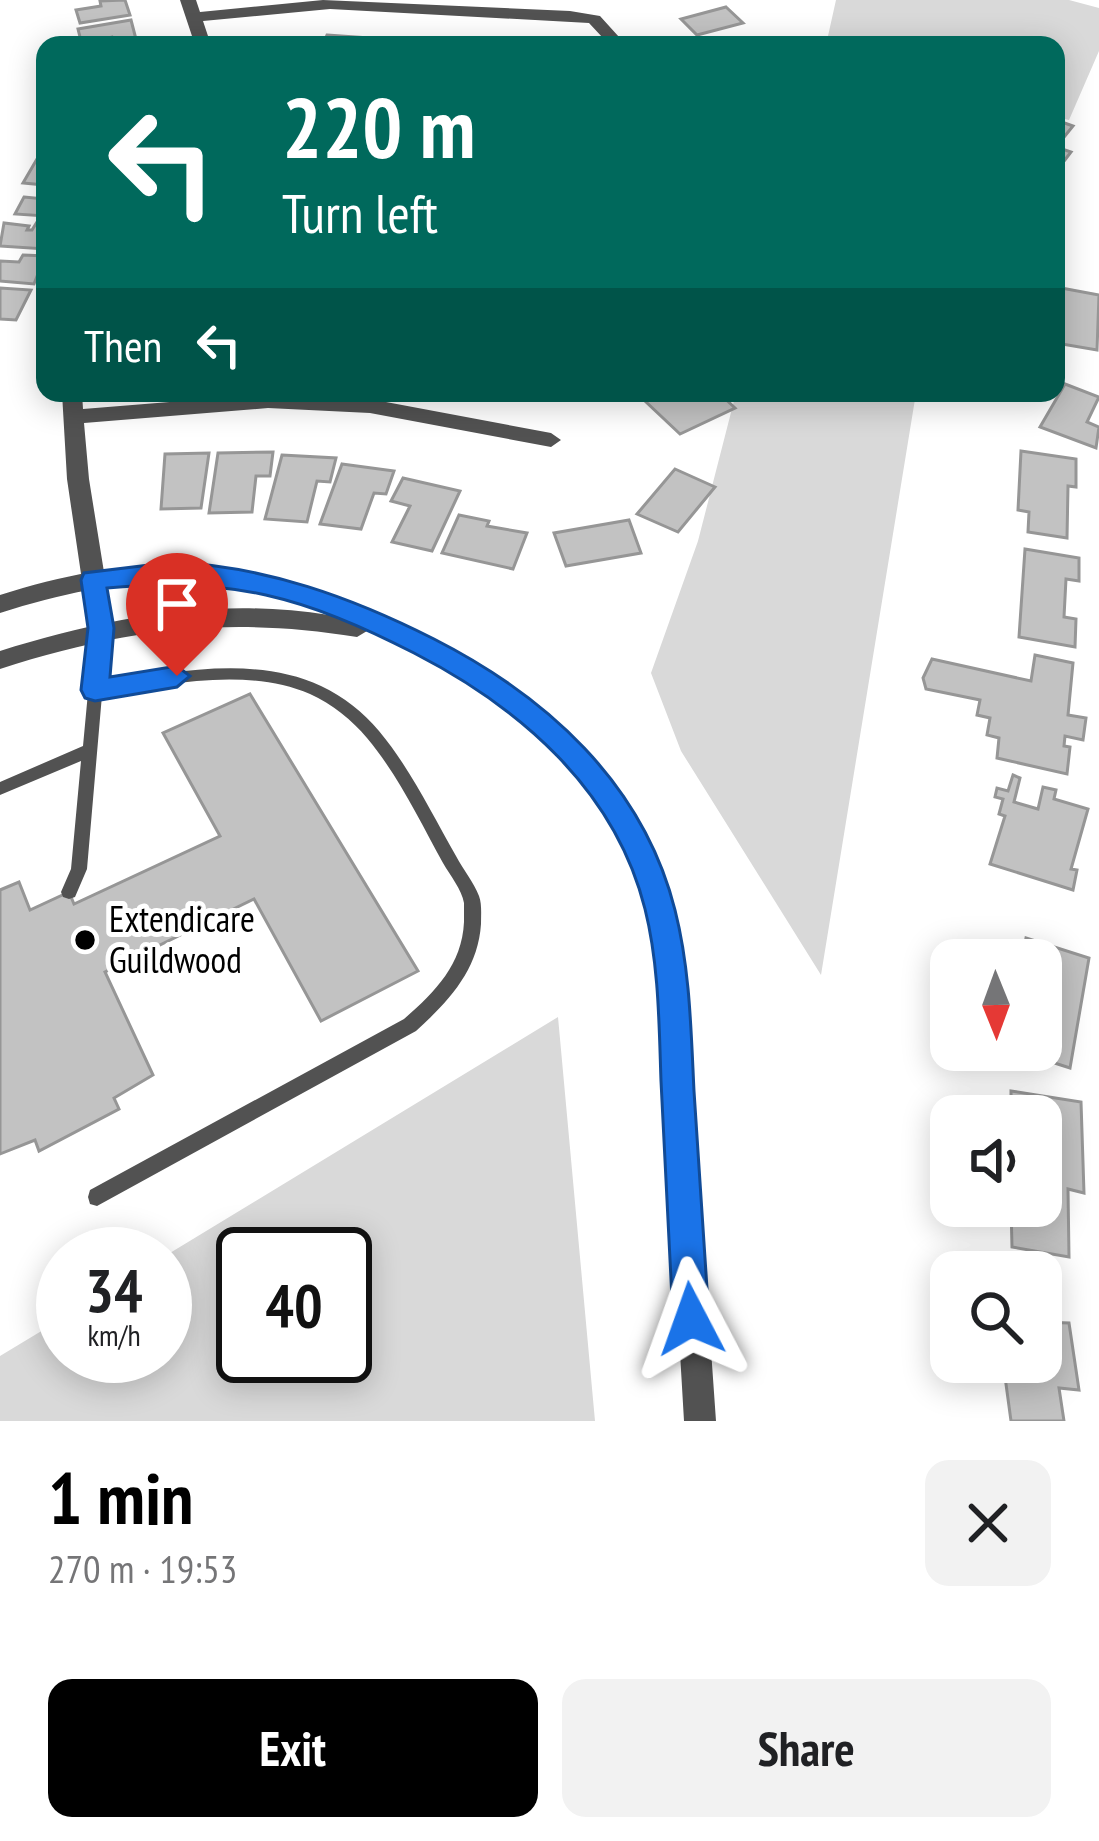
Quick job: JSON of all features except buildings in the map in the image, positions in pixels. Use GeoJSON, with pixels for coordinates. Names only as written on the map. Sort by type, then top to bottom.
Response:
{"type":"FeatureCollection","features":[{"type":"Feature","properties":{"kind":"street"},"geometry":{"type":"LineString","coordinates":[[188,0],[201,36]]}},
{"type":"Feature","properties":{"kind":"street"},"geometry":{"type":"LineString","coordinates":[[196,17],[330,4],[570,16],[593,19],[610,36]]}},
{"type":"Feature","properties":{"kind":"street"},"geometry":{"type":"LineString","coordinates":[[101,628],[73,405],[190,402]]}},
{"type":"Feature","properties":{"kind":"street"},"geometry":{"type":"LineString","coordinates":[[302,402],[370,406],[551,440]]}},
{"type":"Feature","properties":{"kind":"street"},"geometry":{"type":"LineString","coordinates":[[0,604],[93,580],[174,572],[223,574],[286,587],[406,637],[474,672],[562,741],[589,769],[631,832],[659,907],[672,976],[700,1421]]}},
{"type":"Feature","properties":{"kind":"street"},"geometry":{"type":"LineString","coordinates":[[0,660],[101,628],[190,615],[302,617],[406,637]]}},
{"type":"Feature","properties":{"kind":"lane"},"geometry":{"type":"LineString","coordinates":[[69,892],[79,869],[101,628]]}},
{"type":"Feature","properties":{"kind":"lane"},"geometry":{"type":"LineString","coordinates":[[95,690],[177,676],[274,677],[347,709],[371,732],[472,899],[475,930],[446,994],[410,1024],[97,1197]]}},
{"type":"Feature","properties":{"kind":"lane"},"geometry":{"type":"LineString","coordinates":[[0,789],[89,750]]}},
{"type":"Feature","properties":{"kind":"shaded area"},"geometry":{"type":"Polygon","coordinates":[[[836,0],[1069,0],[1099,8],[1099,51],[1069,120],[1065,119],[1065,36],[828,36],[836,0]]]}},
{"type":"Feature","properties":{"kind":"shaded area"},"geometry":{"type":"Polygon","coordinates":[[[734,402],[915,402],[821,975],[681,751],[651,673],[698,541],[734,402]]]}},
{"type":"Feature","properties":{"kind":"shaded area"},"geometry":{"type":"Polygon","coordinates":[[[558,1017],[595,1421],[0,1421],[0,1356],[36,1334],[36,1383],[192,1383],[192,1240],[558,1017]]]}},
{"type":"Feature","properties":{"kind":"place","name":"Extendicare Guildwood"},"geometry":{"type":"Point","coordinates":[85,940]}},
{"type":"Feature","properties":{"kind":"route"},"geometry":{"type":"LineString","coordinates":[[177,676],[95,690],[101,628],[93,580],[174,572],[223,574],[286,587],[406,637],[474,672],[527,709],[589,769],[631,832],[659,907],[672,976],[691,1319]]}}]}
